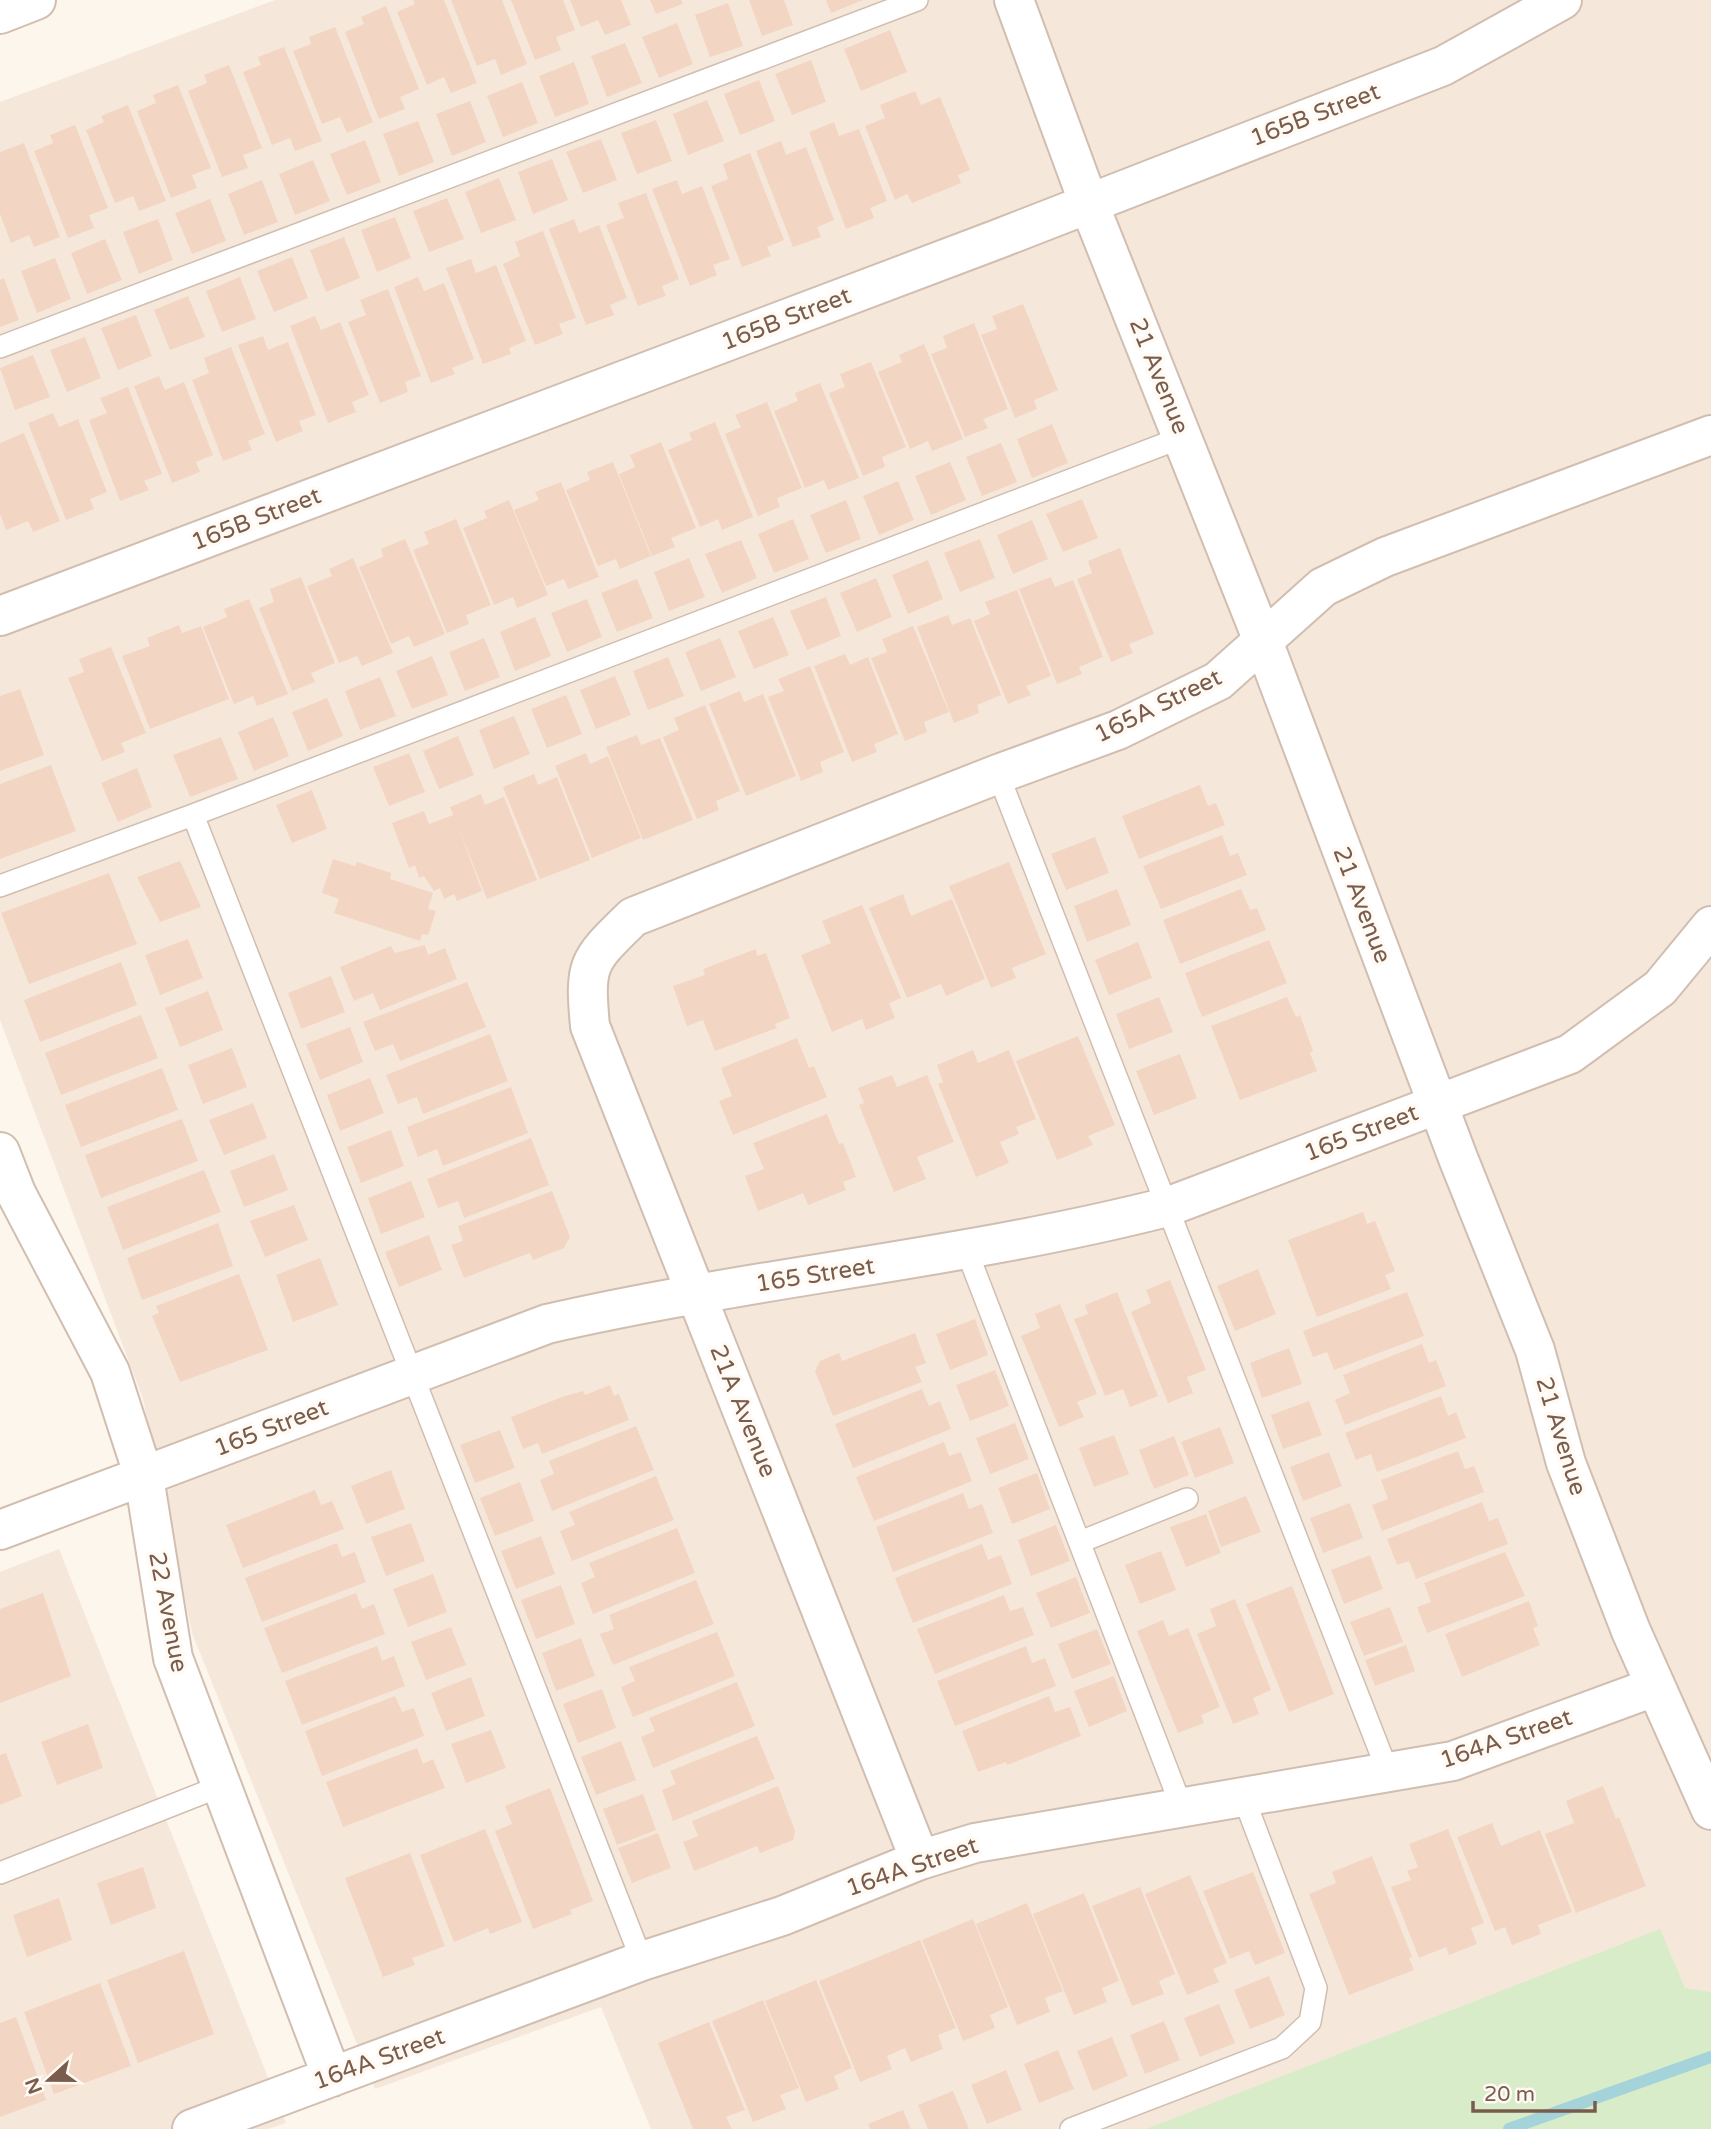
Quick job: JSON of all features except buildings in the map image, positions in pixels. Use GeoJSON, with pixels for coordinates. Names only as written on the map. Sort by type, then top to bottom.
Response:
{"type":"FeatureCollection","features":[{"type":"Feature","properties":{"kind":"street"},"geometry":{"type":"LineString","coordinates":[[0,14],[36,0]]}},
{"type":"Feature","properties":{"kind":"street","name":"21 Avenue"},"geometry":{"type":"LineString","coordinates":[[1014,0],[1089,204],[1184,438],[1438,1104],[1535,1350],[1566,1463],[1654,1687],[1711,1810]]}},
{"type":"Feature","properties":{"kind":"street","name":"165B Street"},"geometry":{"type":"LineString","coordinates":[[0,616],[1089,204],[1443,66],[1562,0]]}},
{"type":"Feature","properties":{"kind":"street","name":"165A Street"},"geometry":{"type":"LineString","coordinates":[[593,957],[633,917],[998,774],[1118,730],[1218,681],[1323,587],[1385,557],[1711,435]]}},
{"type":"Feature","properties":{"kind":"street","name":"165 Street"},"geometry":{"type":"LineString","coordinates":[[0,1530],[547,1324],[1100,1224],[1167,1208],[1570,1055],[1660,988],[1711,926]]}},
{"type":"Feature","properties":{"kind":"street","name":"21A Avenue"},"geometry":{"type":"LineString","coordinates":[[593,957],[586,988],[590,1026],[920,1860]]}},
{"type":"Feature","properties":{"kind":"street","name":"22 Avenue"},"geometry":{"type":"LineString","coordinates":[[0,1152],[16,1193],[110,1372],[144,1477],[173,1658],[332,2077]]}},
{"type":"Feature","properties":{"kind":"street","name":"164A Street"},"geometry":{"type":"LineString","coordinates":[[192,2129],[642,1961],[782,1916],[920,1860],[975,1843],[1453,1761],[1654,1687]]}},
{"type":"Feature","properties":{"kind":"lane"},"geometry":{"type":"LineString","coordinates":[[0,347],[917,0]]}},
{"type":"Feature","properties":{"kind":"lane"},"geometry":{"type":"LineString","coordinates":[[0,886],[1184,438]]}},
{"type":"Feature","properties":{"kind":"lane"},"geometry":{"type":"LineString","coordinates":[[998,774],[1388,1772]]}},
{"type":"Feature","properties":{"kind":"lane"},"geometry":{"type":"LineString","coordinates":[[193,815],[642,1961]]}},
{"type":"Feature","properties":{"kind":"lane"},"geometry":{"type":"LineString","coordinates":[[966,1249],[1182,1808]]}},
{"type":"Feature","properties":{"kind":"lane"},"geometry":{"type":"LineString","coordinates":[[1080,1542],[1187,1499]]}},
{"type":"Feature","properties":{"kind":"lane"},"geometry":{"type":"LineString","coordinates":[[0,1873],[221,1786]]}},
{"type":"Feature","properties":{"kind":"lane"},"geometry":{"type":"LineString","coordinates":[[1071,2129],[1282,2048],[1310,2022],[1316,1988],[1243,1796]]}},
{"type":"Feature","properties":{"kind":"shaded area"},"geometry":{"type":"Polygon","coordinates":[[[275,0],[1711,0],[1711,2039],[1494,2129],[651,2129],[601,2007],[375,2089],[192,1633],[143,1399],[0,1020],[0,102],[275,0]]]}},
{"type":"Feature","properties":{"kind":"shaded area"},"geometry":{"type":"Polygon","coordinates":[[[59,1549],[286,2123],[268,2129],[0,2129],[0,1572],[59,1549]]]}},
{"type":"Feature","properties":{"kind":"green space"},"geometry":{"type":"Polygon","coordinates":[[[1660,1929],[1685,1988],[1711,1992],[1711,2129],[1146,2129],[1660,1929]]]}},
{"type":"Feature","properties":{"kind":"waterway"},"geometry":{"type":"LineString","coordinates":[[1509,2129],[1711,2057]]}}]}
